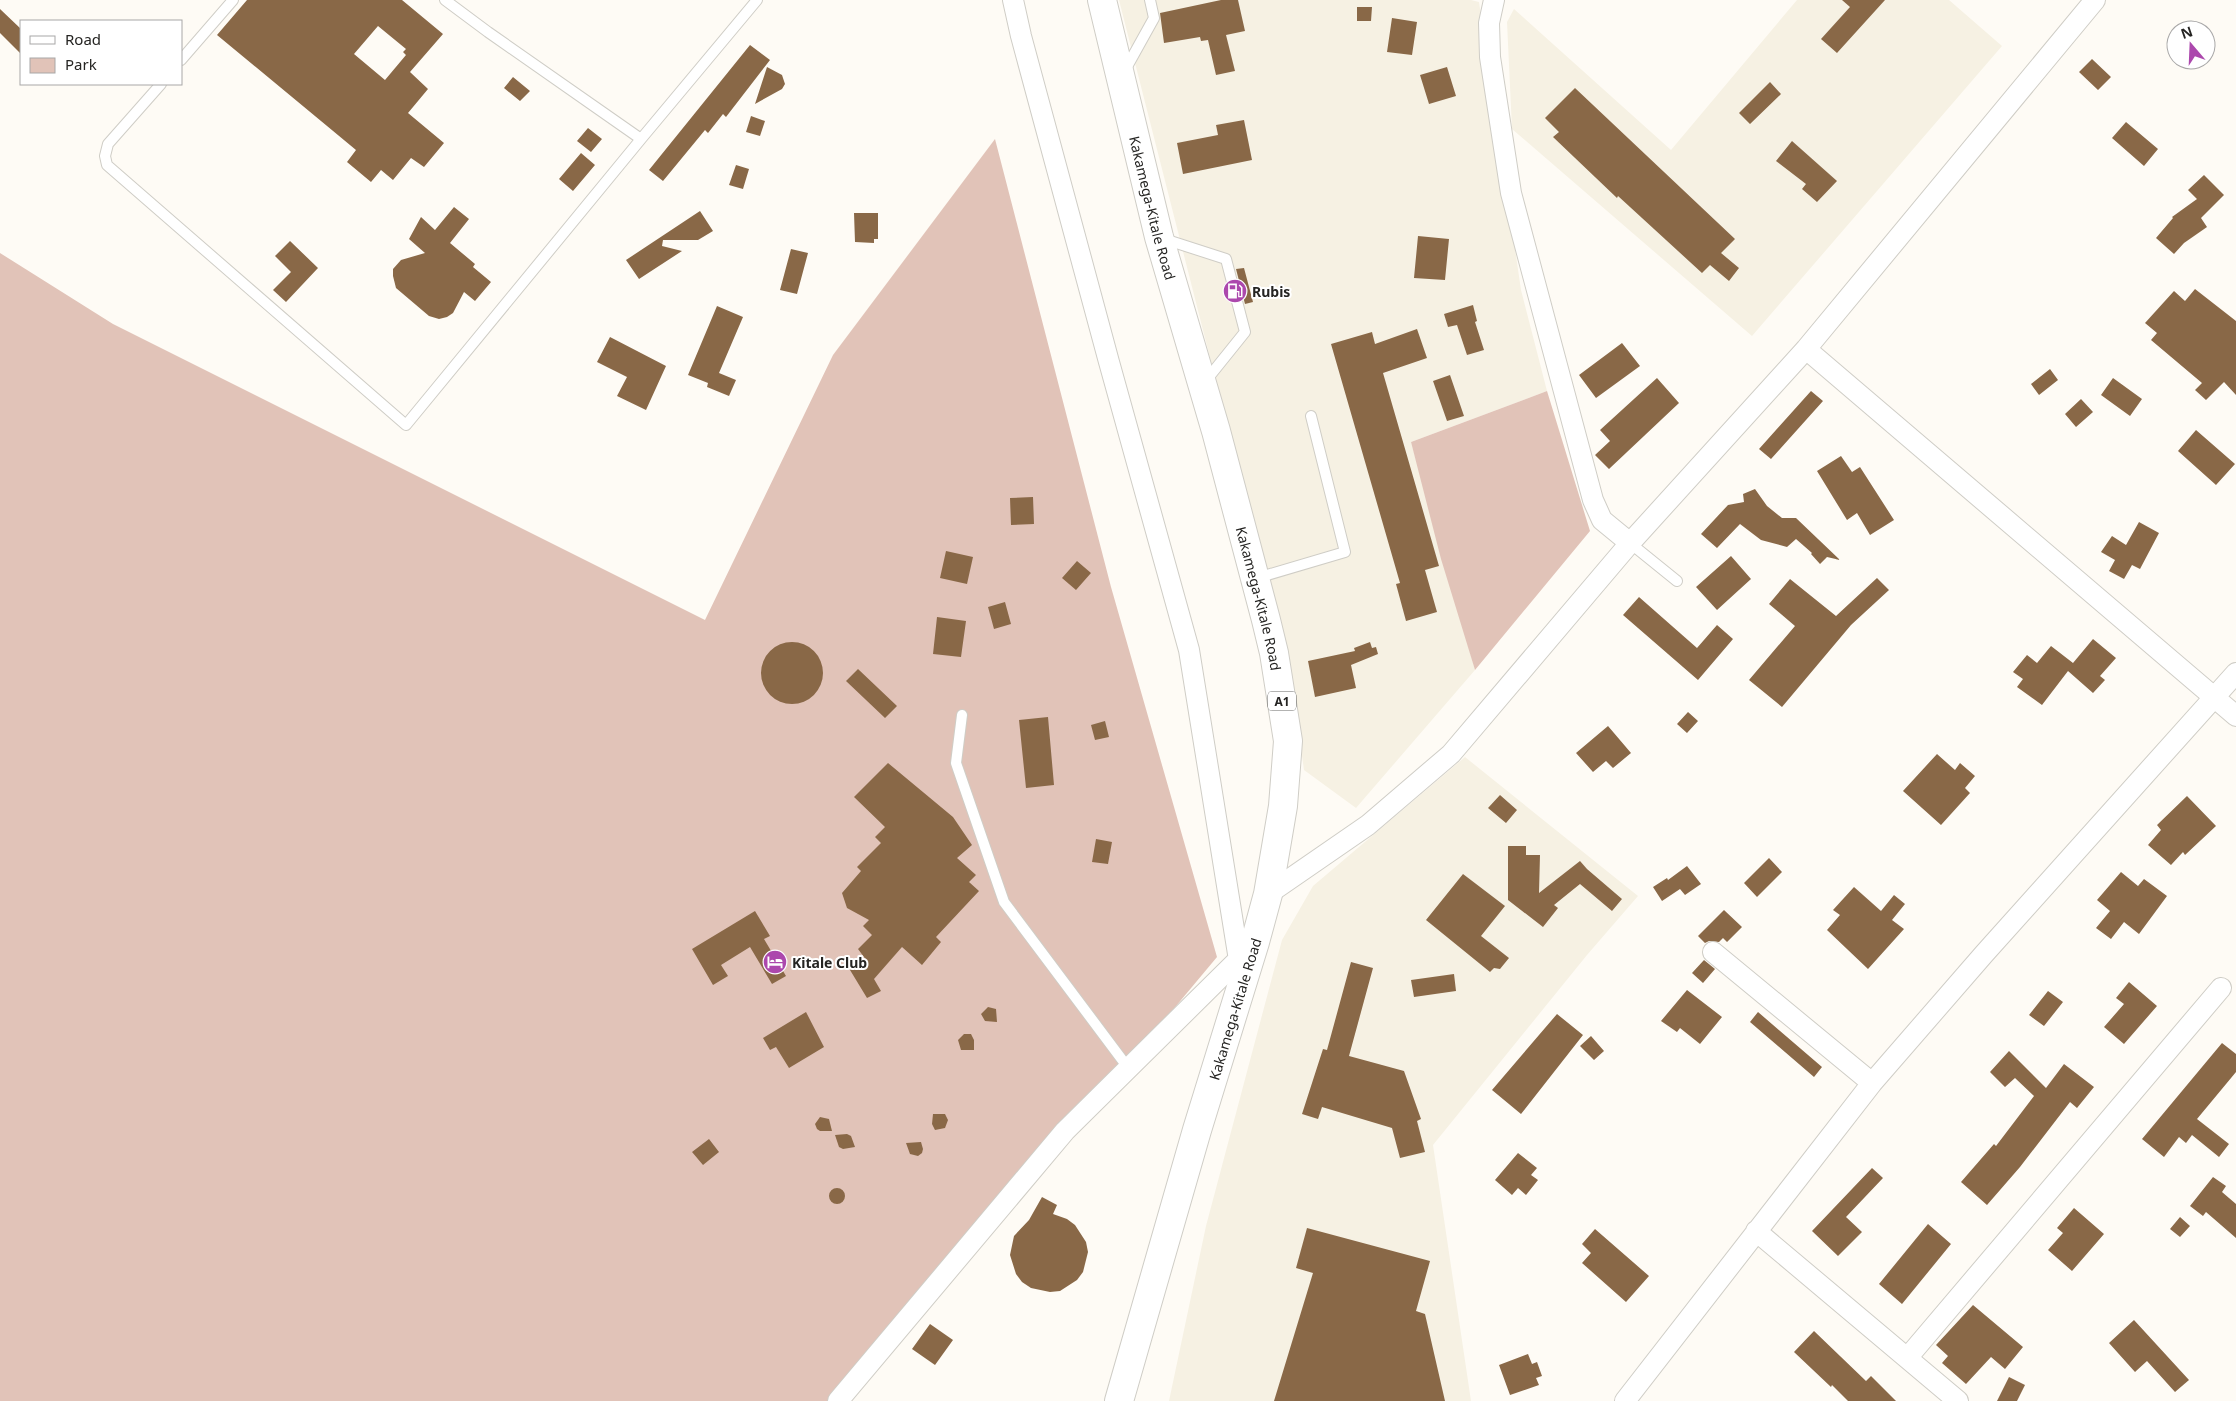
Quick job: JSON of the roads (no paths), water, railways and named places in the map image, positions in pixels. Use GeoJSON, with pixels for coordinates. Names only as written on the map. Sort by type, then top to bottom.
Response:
{"type":"FeatureCollection","features":[{"type":"Feature","properties":{"kind":"highway","name":"Kakamega-Kitale Road"},"geometry":{"type":"LineString","coordinates":[[1102,0],[1158,237],[1202,385],[1256,579],[1274,653],[1288,741],[1283,806],[1268,894],[1247,951],[1119,1401]]}},
{"type":"Feature","properties":{"kind":"street"},"geometry":{"type":"LineString","coordinates":[[838,1401],[1065,1132],[1247,951],[1189,650],[1106,352],[1013,0]]}},
{"type":"Feature","properties":{"kind":"street"},"geometry":{"type":"LineString","coordinates":[[1494,0],[1489,23],[1490,57],[1512,193],[1593,500],[1602,520],[1630,542]]}},
{"type":"Feature","properties":{"kind":"street"},"geometry":{"type":"LineString","coordinates":[[1268,894],[1368,825],[1451,754],[1630,542],[1806,348],[2095,0]]}},
{"type":"Feature","properties":{"kind":"street"},"geometry":{"type":"LineString","coordinates":[[1806,348],[2236,716]]}},
{"type":"Feature","properties":{"kind":"street"},"geometry":{"type":"LineString","coordinates":[[1625,1401],[1872,1083],[1984,954],[2236,673]]}},
{"type":"Feature","properties":{"kind":"street"},"geometry":{"type":"LineString","coordinates":[[1713,952],[1872,1083]]}},
{"type":"Feature","properties":{"kind":"street"},"geometry":{"type":"LineString","coordinates":[[1908,1357],[2220,988]]}},
{"type":"Feature","properties":{"kind":"street"},"geometry":{"type":"LineString","coordinates":[[1756,1231],[1958,1401]]}},
{"type":"Feature","properties":{"kind":"lane"},"geometry":{"type":"LineString","coordinates":[[182,59],[233,0]]}},
{"type":"Feature","properties":{"kind":"lane"},"geometry":{"type":"LineString","coordinates":[[445,0],[641,139]]}},
{"type":"Feature","properties":{"kind":"lane"},"geometry":{"type":"LineString","coordinates":[[160,85],[108,144],[105,156],[107,165],[406,424],[757,0]]}},
{"type":"Feature","properties":{"kind":"lane"},"geometry":{"type":"LineString","coordinates":[[1120,79],[1154,18],[1150,0]]}},
{"type":"Feature","properties":{"kind":"lane"},"geometry":{"type":"LineString","coordinates":[[1158,237],[1226,259],[1245,332],[1202,385]]}},
{"type":"Feature","properties":{"kind":"lane"},"geometry":{"type":"LineString","coordinates":[[1256,579],[1344,552],[1312,416]]}},
{"type":"Feature","properties":{"kind":"lane"},"geometry":{"type":"LineString","coordinates":[[1630,542],[1677,581]]}},
{"type":"Feature","properties":{"kind":"lane"},"geometry":{"type":"LineString","coordinates":[[962,715],[956,763],[1004,902],[1129,1068]]}},
{"type":"Feature","properties":{"kind":"place","name":"Rubis"},"geometry":{"type":"Point","coordinates":[1235,291]}},
{"type":"Feature","properties":{"kind":"place","name":"Kitale Club"},"geometry":{"type":"Point","coordinates":[775,962]}}]}
